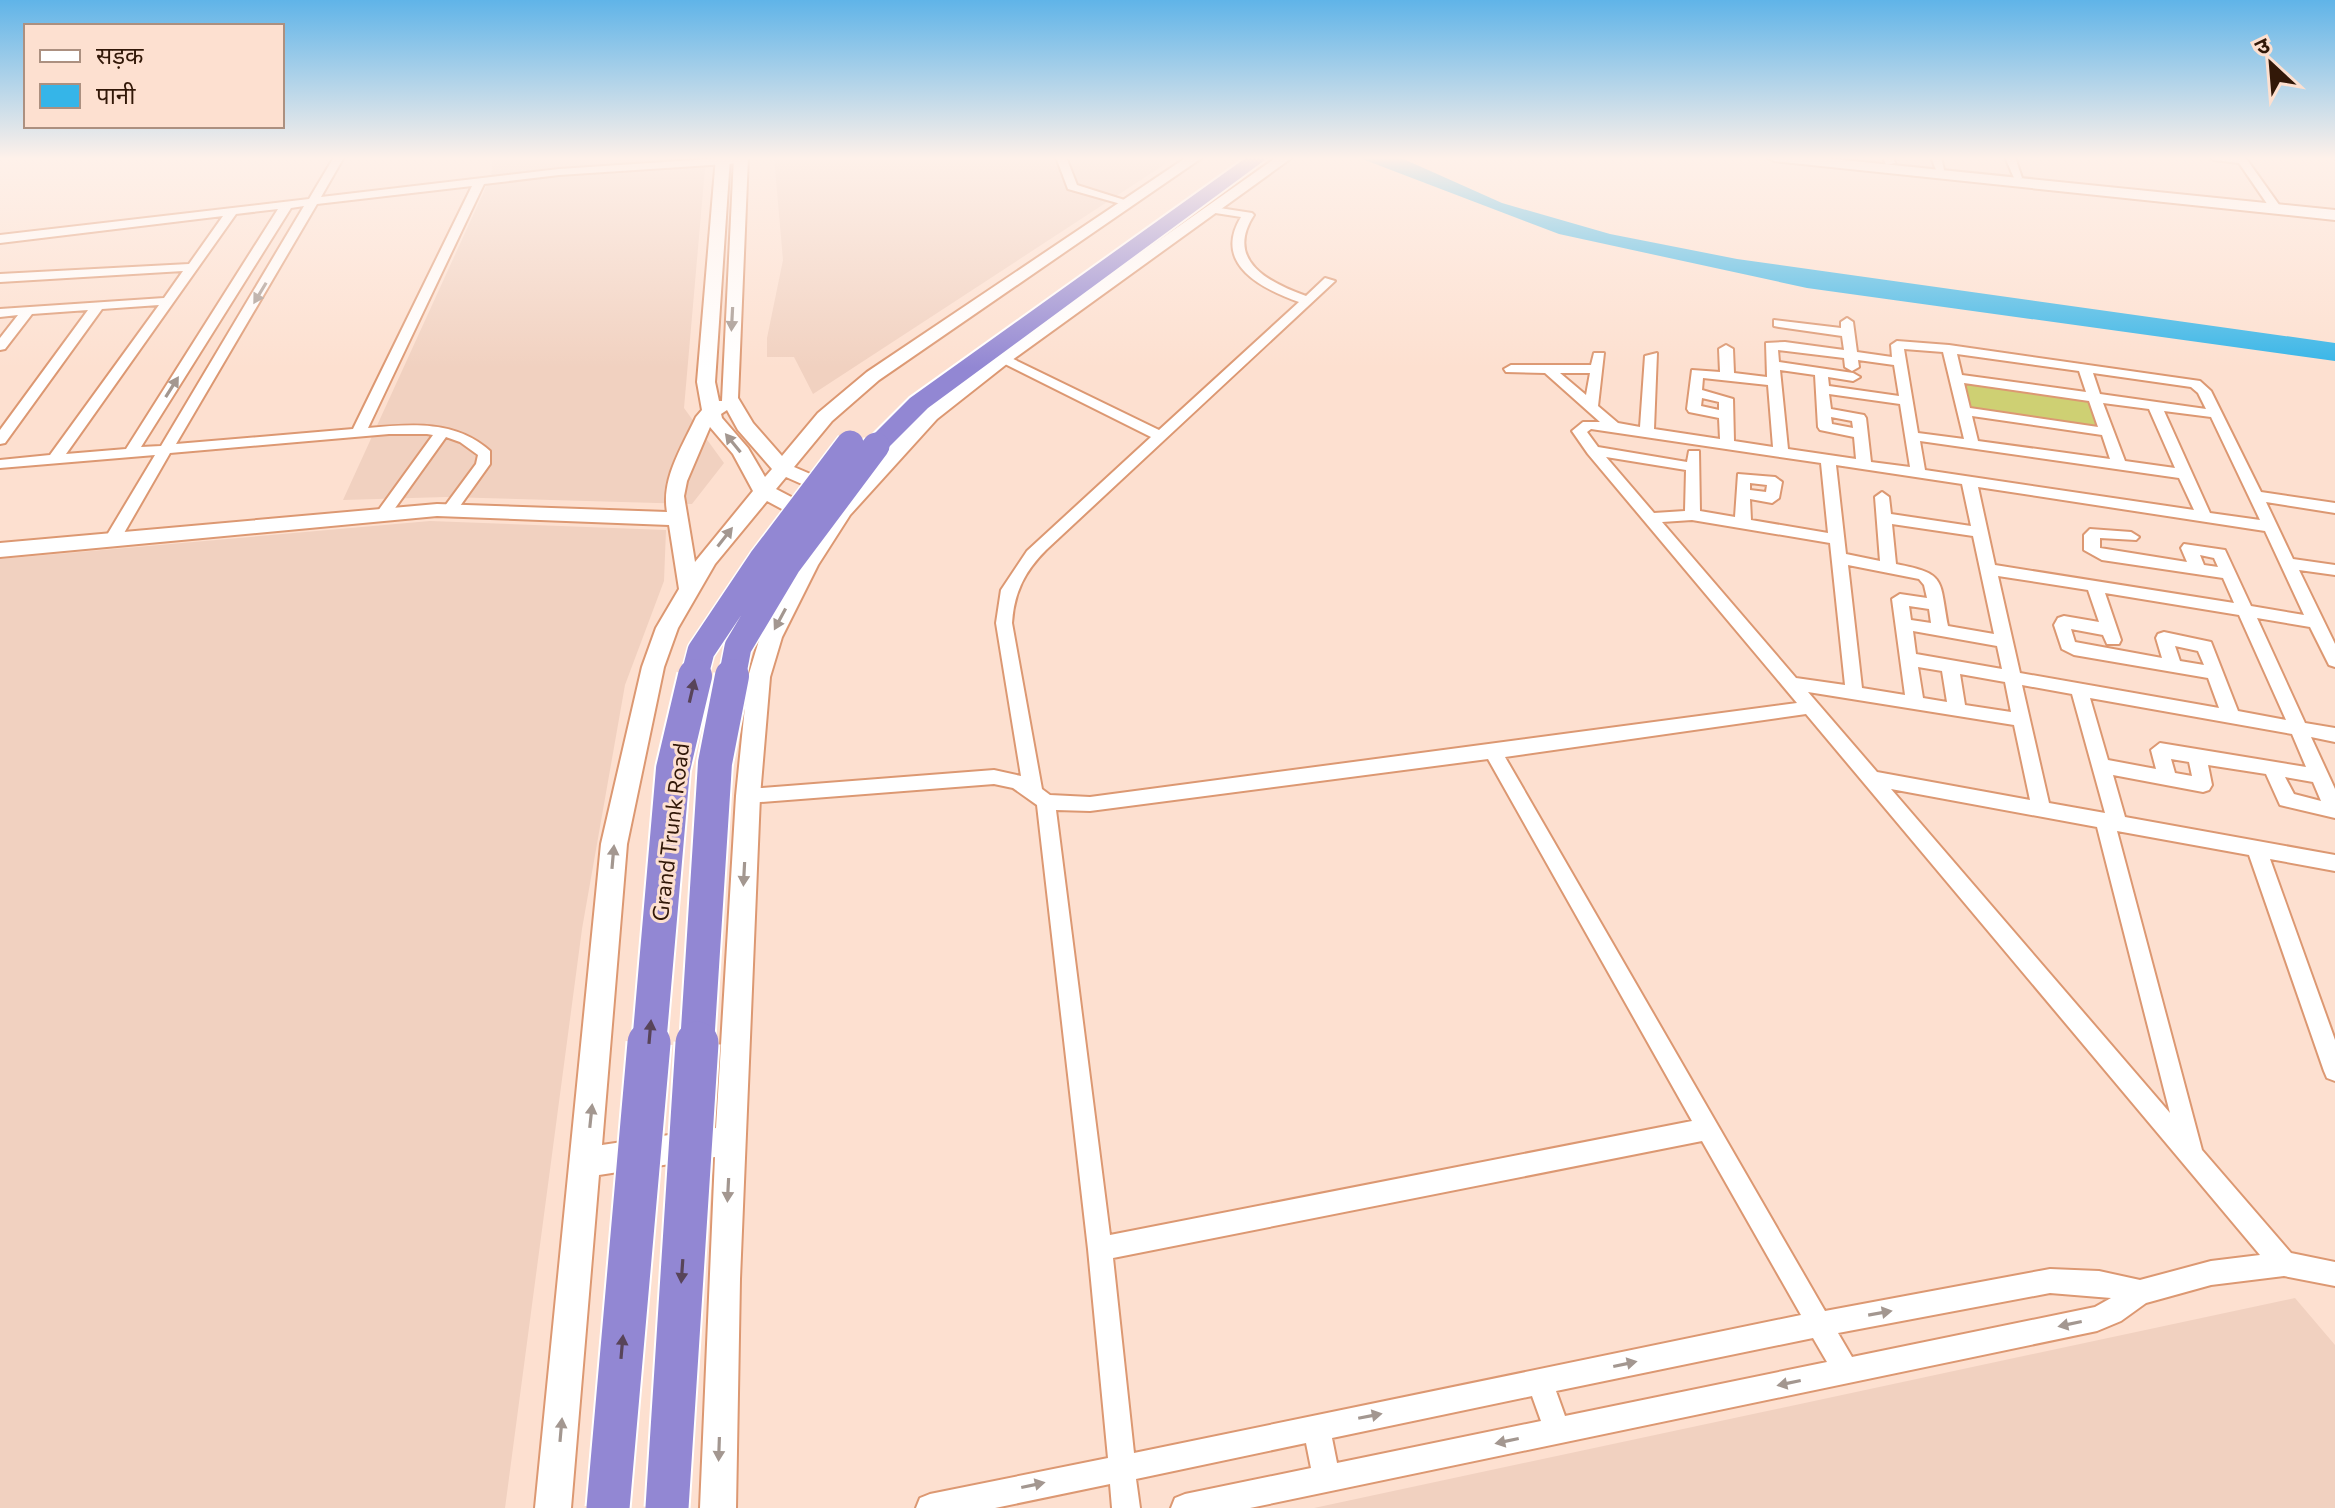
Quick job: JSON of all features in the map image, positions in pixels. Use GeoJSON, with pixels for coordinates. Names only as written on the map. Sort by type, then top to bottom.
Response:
{"type":"FeatureCollection","features":[{"type":"Feature","properties":{"kind":"highway","name":"Grand Trunk Road"},"geometry":{"type":"LineString","coordinates":[[608,1508],[673,769],[701,651],[762,560],[842,455],[893,398],[1134,227]]}},
{"type":"Feature","properties":{"kind":"highway","name":"Grand Trunk Road"},"geometry":{"type":"LineString","coordinates":[[667,1508],[715,763],[738,647],[787,565],[876,446],[919,403],[1162,227]]}},
{"type":"Feature","properties":{"kind":"street"},"geometry":{"type":"LineString","coordinates":[[0,239],[103,227]]}},
{"type":"Feature","properties":{"kind":"street"},"geometry":{"type":"LineString","coordinates":[[55,459],[221,227]]}},
{"type":"Feature","properties":{"kind":"street"},"geometry":{"type":"LineString","coordinates":[[130,453],[273,227]]}},
{"type":"Feature","properties":{"kind":"street"},"geometry":{"type":"LineString","coordinates":[[112,540],[299,227]]}},
{"type":"Feature","properties":{"kind":"street"},"geometry":{"type":"LineString","coordinates":[[358,434],[458,227]]}},
{"type":"Feature","properties":{"kind":"street"},"geometry":{"type":"LineString","coordinates":[[721,227],[712,288],[706,382],[710,412],[741,452],[762,490],[832,527]]}},
{"type":"Feature","properties":{"kind":"street"},"geometry":{"type":"LineString","coordinates":[[733,227],[730,401],[745,426],[783,469],[853,499]]}},
{"type":"Feature","properties":{"kind":"street"},"geometry":{"type":"LineString","coordinates":[[553,1508],[614,844],[653,667],[667,628],[707,560],[825,417],[855,389],[1092,227]]}},
{"type":"Feature","properties":{"kind":"street"},"geometry":{"type":"LineString","coordinates":[[718,1508],[731,1140],[748,796],[759,677],[766,649],[808,565],[832,527],[853,499],[930,415],[1002,359],[1188,227]]}},
{"type":"Feature","properties":{"kind":"street"},"geometry":{"type":"LineString","coordinates":[[1239,227],[1240,256],[1247,273],[1261,283],[1308,301]]}},
{"type":"Feature","properties":{"kind":"street"},"geometry":{"type":"LineString","coordinates":[[0,278],[192,267]]}},
{"type":"Feature","properties":{"kind":"street"},"geometry":{"type":"LineString","coordinates":[[1126,1508],[1100,1249],[1039,797],[1004,623],[1005,600],[1011,581],[1024,563],[1329,281]]}},
{"type":"Feature","properties":{"kind":"street"},"geometry":{"type":"LineString","coordinates":[[712,288],[734,287]]}},
{"type":"Feature","properties":{"kind":"street"},"geometry":{"type":"LineString","coordinates":[[0,313],[168,301]]}},
{"type":"Feature","properties":{"kind":"street"},"geometry":{"type":"LineString","coordinates":[[0,440],[6,423],[98,306]]}},
{"type":"Feature","properties":{"kind":"street"},"geometry":{"type":"LineString","coordinates":[[0,346],[29,310]]}},
{"type":"Feature","properties":{"kind":"street"},"geometry":{"type":"LineString","coordinates":[[1779,323],[1848,327],[1855,393]]}},
{"type":"Feature","properties":{"kind":"street"},"geometry":{"type":"LineString","coordinates":[[1918,473],[1898,362],[1896,347],[1900,344],[2191,383],[2204,391],[2216,414],[2335,661]]}},
{"type":"Feature","properties":{"kind":"street"},"geometry":{"type":"LineString","coordinates":[[1781,453],[1770,349],[1776,345],[1898,362]]}},
{"type":"Feature","properties":{"kind":"street"},"geometry":{"type":"LineString","coordinates":[[1726,349],[1727,375]]}},
{"type":"Feature","properties":{"kind":"street"},"geometry":{"type":"LineString","coordinates":[[1949,349],[1972,444]]}},
{"type":"Feature","properties":{"kind":"street"},"geometry":{"type":"LineString","coordinates":[[1647,432],[1652,356]]}},
{"type":"Feature","properties":{"kind":"street"},"geometry":{"type":"LineString","coordinates":[[1002,359],[1160,436]]}},
{"type":"Feature","properties":{"kind":"street"},"geometry":{"type":"LineString","coordinates":[[1511,369],[1548,369],[1598,362],[1591,407]]}},
{"type":"Feature","properties":{"kind":"street"},"geometry":{"type":"LineString","coordinates":[[1772,365],[1853,377]]}},
{"type":"Feature","properties":{"kind":"street"},"geometry":{"type":"LineString","coordinates":[[2084,368],[2119,464]]}},
{"type":"Feature","properties":{"kind":"street"},"geometry":{"type":"LineString","coordinates":[[1548,369],[1614,427]]}},
{"type":"Feature","properties":{"kind":"street"},"geometry":{"type":"LineString","coordinates":[[1821,372],[1825,412],[1857,416],[1864,465]]}},
{"type":"Feature","properties":{"kind":"street"},"geometry":{"type":"LineString","coordinates":[[1727,444],[1726,398],[1695,392],[1698,373],[1773,382]]}},
{"type":"Feature","properties":{"kind":"street"},"geometry":{"type":"LineString","coordinates":[[1956,378],[2216,414]]}},
{"type":"Feature","properties":{"kind":"street"},"geometry":{"type":"LineString","coordinates":[[1822,389],[1907,401]]}},
{"type":"Feature","properties":{"kind":"street"},"geometry":{"type":"LineString","coordinates":[[689,588],[676,519],[674,496],[677,481],[704,419],[730,401]]}},
{"type":"Feature","properties":{"kind":"street"},"geometry":{"type":"LineString","coordinates":[[2155,407],[2204,517]]}},
{"type":"Feature","properties":{"kind":"street"},"geometry":{"type":"LineString","coordinates":[[1964,411],[2107,432]]}},
{"type":"Feature","properties":{"kind":"street"},"geometry":{"type":"LineString","coordinates":[[2272,527],[1614,427],[1581,427],[1581,436],[1593,451],[2284,1264]]}},
{"type":"Feature","properties":{"kind":"street"},"geometry":{"type":"LineString","coordinates":[[0,464],[412,429],[443,431],[485,454],[483,464],[450,510]]}},
{"type":"Feature","properties":{"kind":"street"},"geometry":{"type":"LineString","coordinates":[[383,515],[443,431]]}},
{"type":"Feature","properties":{"kind":"street"},"geometry":{"type":"LineString","coordinates":[[1912,436],[2185,474]]}},
{"type":"Feature","properties":{"kind":"street"},"geometry":{"type":"LineString","coordinates":[[1692,515],[1692,467],[1696,440]]}},
{"type":"Feature","properties":{"kind":"street"},"geometry":{"type":"LineString","coordinates":[[1593,451],[1692,467]]}},
{"type":"Feature","properties":{"kind":"street"},"geometry":{"type":"LineString","coordinates":[[1828,460],[1854,693]]}},
{"type":"Feature","properties":{"kind":"street"},"geometry":{"type":"LineString","coordinates":[[1969,481],[2041,809]]}},
{"type":"Feature","properties":{"kind":"street"},"geometry":{"type":"LineString","coordinates":[[1743,493],[1743,524]]}},
{"type":"Feature","properties":{"kind":"street"},"geometry":{"type":"LineString","coordinates":[[2257,496],[2335,508]]}},
{"type":"Feature","properties":{"kind":"street"},"geometry":{"type":"LineString","coordinates":[[1882,497],[1888,566]]}},
{"type":"Feature","properties":{"kind":"street"},"geometry":{"type":"LineString","coordinates":[[2120,504],[2139,561]]}},
{"type":"Feature","properties":{"kind":"street"},"geometry":{"type":"LineString","coordinates":[[0,550],[450,510],[676,519]]}},
{"type":"Feature","properties":{"kind":"street"},"geometry":{"type":"LineString","coordinates":[[1650,518],[1692,515],[1837,539]]}},
{"type":"Feature","properties":{"kind":"street"},"geometry":{"type":"LineString","coordinates":[[1882,518],[1980,532]]}},
{"type":"Feature","properties":{"kind":"street"},"geometry":{"type":"LineString","coordinates":[[2131,537],[2095,532],[2092,535],[2092,550],[2102,555],[2231,574]]}},
{"type":"Feature","properties":{"kind":"street"},"geometry":{"type":"LineString","coordinates":[[2198,570],[2189,548],[2217,551],[2231,574],[2335,811]]}},
{"type":"Feature","properties":{"kind":"street"},"geometry":{"type":"LineString","coordinates":[[1839,558],[1924,575],[1932,584],[1941,630]]}},
{"type":"Feature","properties":{"kind":"street"},"geometry":{"type":"LineString","coordinates":[[2289,563],[2335,570]]}},
{"type":"Feature","properties":{"kind":"street"},"geometry":{"type":"LineString","coordinates":[[1988,569],[2316,622]]}},
{"type":"Feature","properties":{"kind":"street"},"geometry":{"type":"LineString","coordinates":[[2094,586],[2119,656]]}},
{"type":"Feature","properties":{"kind":"street"},"geometry":{"type":"LineString","coordinates":[[1915,703],[1900,599],[1937,605]]}},
{"type":"Feature","properties":{"kind":"street"},"geometry":{"type":"LineString","coordinates":[[2109,630],[2062,623],[2071,648],[2216,673]]}},
{"type":"Feature","properties":{"kind":"street"},"geometry":{"type":"LineString","coordinates":[[1903,624],[2004,641]]}},
{"type":"Feature","properties":{"kind":"street"},"geometry":{"type":"LineString","coordinates":[[2173,665],[2165,637],[2205,646],[2231,716]]}},
{"type":"Feature","properties":{"kind":"street"},"geometry":{"type":"LineString","coordinates":[[1909,659],[2335,735]]}},
{"type":"Feature","properties":{"kind":"street"},"geometry":{"type":"LineString","coordinates":[[1950,666],[1957,710]]}},
{"type":"Feature","properties":{"kind":"street"},"geometry":{"type":"LineString","coordinates":[[1791,683],[2021,720]]}},
{"type":"Feature","properties":{"kind":"street"},"geometry":{"type":"LineString","coordinates":[[2079,689],[2101,766],[2111,822],[2192,1156]]}},
{"type":"Feature","properties":{"kind":"street"},"geometry":{"type":"LineString","coordinates":[[748,796],[994,777],[1008,778],[1039,797],[1090,804],[1811,707]]}},
{"type":"Feature","properties":{"kind":"street"},"geometry":{"type":"LineString","coordinates":[[2167,779],[2159,751],[2321,776]]}},
{"type":"Feature","properties":{"kind":"street"},"geometry":{"type":"LineString","coordinates":[[1493,752],[1846,1371]]}},
{"type":"Feature","properties":{"kind":"street"},"geometry":{"type":"LineString","coordinates":[[2101,766],[2204,785],[2197,755]]}},
{"type":"Feature","properties":{"kind":"street"},"geometry":{"type":"LineString","coordinates":[[2272,768],[2289,802],[2335,811]]}},
{"type":"Feature","properties":{"kind":"street"},"geometry":{"type":"LineString","coordinates":[[1871,778],[2335,863]]}},
{"type":"Feature","properties":{"kind":"street"},"geometry":{"type":"LineString","coordinates":[[2257,849],[2333,1061]]}},
{"type":"Feature","properties":{"kind":"street"},"geometry":{"type":"LineString","coordinates":[[1100,1249],[1708,1129]]}},
{"type":"Feature","properties":{"kind":"street"},"geometry":{"type":"LineString","coordinates":[[586,1162],[731,1140]]}},
{"type":"Feature","properties":{"kind":"street"},"geometry":{"type":"LineString","coordinates":[[1185,1508],[2097,1319],[2140,1292],[2211,1273],[2284,1264],[2335,1274]]}},
{"type":"Feature","properties":{"kind":"street"},"geometry":{"type":"LineString","coordinates":[[930,1508],[1820,1324],[2050,1281],[2099,1283],[2140,1292]]}},
{"type":"Feature","properties":{"kind":"street"},"geometry":{"type":"LineString","coordinates":[[1540,1382],[1557,1431]]}},
{"type":"Feature","properties":{"kind":"street"},"geometry":{"type":"LineString","coordinates":[[1316,1427],[1327,1479]]}},
{"type":"Feature","properties":{"kind":"shaded area"},"geometry":{"type":"Polygon","coordinates":[[[468,227],[700,227],[684,408],[724,463],[692,504],[446,497],[343,500],[468,227]]]}},
{"type":"Feature","properties":{"kind":"shaded area"},"geometry":{"type":"Polygon","coordinates":[[[780,227],[1068,227],[813,394],[794,357],[767,357],[767,338],[783,260],[780,227]]]}},
{"type":"Feature","properties":{"kind":"shaded area"},"geometry":{"type":"Polygon","coordinates":[[[1965,383],[2089,401],[2098,427],[1970,408],[1965,383]]]}},
{"type":"Feature","properties":{"kind":"shaded area"},"geometry":{"type":"Polygon","coordinates":[[[430,521],[666,530],[664,581],[625,685],[582,929],[505,1508],[0,1508],[0,559],[430,521]]]}},
{"type":"Feature","properties":{"kind":"shaded area"},"geometry":{"type":"Polygon","coordinates":[[[2295,1298],[2335,1345],[2335,1508],[1314,1508],[2295,1298]]]}},
{"type":"Feature","properties":{"kind":"water"},"geometry":{"type":"Polygon","coordinates":[[[1542,227],[1587,227],[1737,259],[2335,343],[2335,361],[1807,288],[1559,234],[1542,227]]]}}]}
